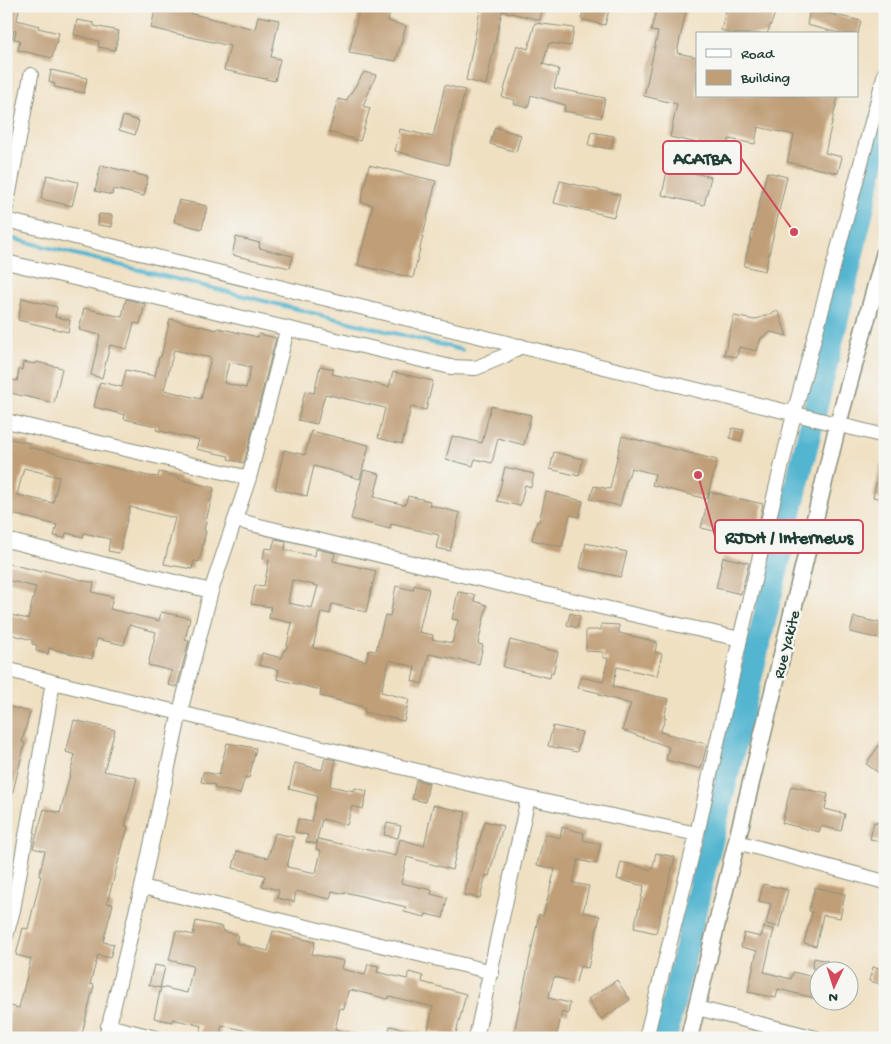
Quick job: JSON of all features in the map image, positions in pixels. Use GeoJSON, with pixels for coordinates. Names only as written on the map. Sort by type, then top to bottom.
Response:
{"type":"FeatureCollection","features":[{"type":"Feature","properties":{"kind":"main road","name":"Rue Yakite"},"geometry":{"type":"LineString","coordinates":[[689,1038],[838,424],[885,252]]}},
{"type":"Feature","properties":{"kind":"street"},"geometry":{"type":"LineString","coordinates":[[646,1038],[697,834],[740,639],[794,414],[885,73]]}},
{"type":"Feature","properties":{"kind":"street"},"geometry":{"type":"LineString","coordinates":[[6,208],[31,75]]}},
{"type":"Feature","properties":{"kind":"street"},"geometry":{"type":"LineString","coordinates":[[6,220],[885,436]]}},
{"type":"Feature","properties":{"kind":"street"},"geometry":{"type":"LineString","coordinates":[[7,267],[451,367],[476,368],[504,356],[521,346]]}},
{"type":"Feature","properties":{"kind":"street"},"geometry":{"type":"LineString","coordinates":[[156,1038],[107,1032],[142,887],[180,712],[211,591],[249,478],[287,330]]}},
{"type":"Feature","properties":{"kind":"street"},"geometry":{"type":"LineString","coordinates":[[6,421],[249,478]]}},
{"type":"Feature","properties":{"kind":"street"},"geometry":{"type":"LineString","coordinates":[[235,520],[740,639]]}},
{"type":"Feature","properties":{"kind":"street"},"geometry":{"type":"LineString","coordinates":[[6,540],[211,591]]}},
{"type":"Feature","properties":{"kind":"street"},"geometry":{"type":"LineString","coordinates":[[6,669],[528,798],[697,834]]}},
{"type":"Feature","properties":{"kind":"street"},"geometry":{"type":"LineString","coordinates":[[6,936],[15,901],[53,682]]}},
{"type":"Feature","properties":{"kind":"street"},"geometry":{"type":"LineString","coordinates":[[476,1038],[492,972],[528,798]]}},
{"type":"Feature","properties":{"kind":"street"},"geometry":{"type":"LineString","coordinates":[[736,842],[885,882]]}},
{"type":"Feature","properties":{"kind":"street"},"geometry":{"type":"LineString","coordinates":[[142,887],[492,972]]}},
{"type":"Feature","properties":{"kind":"street"},"geometry":{"type":"LineString","coordinates":[[697,1008],[816,1038]]}},
{"type":"Feature","properties":{"kind":"building"},"geometry":{"type":"Polygon","coordinates":[[[156,6],[181,6],[180,11],[255,29],[258,16],[279,20],[271,57],[280,59],[275,81],[224,70],[230,46],[151,28],[156,6]]]}},
{"type":"Feature","properties":{"kind":"building"},"geometry":{"type":"Polygon","coordinates":[[[360,6],[391,6],[388,21],[406,26],[396,61],[349,53],[360,6]]]}},
{"type":"Feature","properties":{"kind":"building"},"geometry":{"type":"Polygon","coordinates":[[[481,6],[543,6],[540,20],[502,11],[486,85],[466,80],[481,6]]]}},
{"type":"Feature","properties":{"kind":"building"},"geometry":{"type":"Polygon","coordinates":[[[585,6],[610,6],[605,25],[581,19],[585,6]]]}},
{"type":"Feature","properties":{"kind":"building"},"geometry":{"type":"Polygon","coordinates":[[[657,6],[687,6],[677,53],[696,57],[696,98],[838,98],[825,153],[842,157],[838,173],[787,162],[794,135],[758,127],[755,144],[729,139],[726,153],[698,147],[698,143],[670,137],[677,104],[644,96],[658,32],[651,31],[657,6]]]}},
{"type":"Feature","properties":{"kind":"building"},"geometry":{"type":"Polygon","coordinates":[[[727,6],[778,6],[768,32],[726,32],[721,30],[727,6]]]}},
{"type":"Feature","properties":{"kind":"building"},"geometry":{"type":"Polygon","coordinates":[[[6,7],[19,10],[17,20],[59,33],[52,58],[18,50],[20,40],[14,39],[16,31],[14,30],[10,46],[6,45],[6,7]]]}},
{"type":"Feature","properties":{"kind":"building"},"geometry":{"type":"Polygon","coordinates":[[[810,9],[861,21],[858,34],[858,32],[835,32],[807,25],[810,9]]]}},
{"type":"Feature","properties":{"kind":"building"},"geometry":{"type":"Polygon","coordinates":[[[77,20],[119,31],[115,50],[98,47],[99,41],[74,35],[77,20]]]}},
{"type":"Feature","properties":{"kind":"building"},"geometry":{"type":"Polygon","coordinates":[[[535,23],[574,28],[571,46],[549,43],[543,64],[559,69],[554,88],[605,98],[601,118],[564,111],[565,105],[531,95],[528,108],[514,104],[515,100],[502,97],[517,45],[528,49],[535,23]]]}},
{"type":"Feature","properties":{"kind":"building"},"geometry":{"type":"Polygon","coordinates":[[[51,70],[87,78],[84,93],[54,87],[55,84],[49,82],[51,70]]]}},
{"type":"Feature","properties":{"kind":"building"},"geometry":{"type":"Polygon","coordinates":[[[364,72],[376,75],[363,106],[370,108],[360,141],[329,132],[338,99],[346,101],[364,72]]]}},
{"type":"Feature","properties":{"kind":"building"},"geometry":{"type":"Polygon","coordinates":[[[445,85],[465,90],[448,165],[395,151],[400,129],[433,137],[445,85]]]}},
{"type":"Feature","properties":{"kind":"building"},"geometry":{"type":"Polygon","coordinates":[[[123,116],[139,121],[135,135],[119,130],[123,116]]]}},
{"type":"Feature","properties":{"kind":"building"},"geometry":{"type":"Polygon","coordinates":[[[495,127],[521,135],[516,152],[490,144],[495,127]]]}},
{"type":"Feature","properties":{"kind":"building"},"geometry":{"type":"Polygon","coordinates":[[[591,132],[614,136],[611,149],[588,145],[591,132]]]}},
{"type":"Feature","properties":{"kind":"building"},"geometry":{"type":"Polygon","coordinates":[[[101,165],[148,177],[144,196],[113,189],[112,195],[95,191],[101,165]]]}},
{"type":"Feature","properties":{"kind":"building"},"geometry":{"type":"Polygon","coordinates":[[[369,165],[436,181],[413,278],[358,265],[373,205],[361,202],[369,165]]]}},
{"type":"Feature","properties":{"kind":"building"},"geometry":{"type":"Polygon","coordinates":[[[668,167],[711,177],[704,205],[662,195],[668,167]]]}},
{"type":"Feature","properties":{"kind":"building"},"geometry":{"type":"Polygon","coordinates":[[[767,172],[787,177],[765,271],[744,266],[767,172]]]}},
{"type":"Feature","properties":{"kind":"building"},"geometry":{"type":"Polygon","coordinates":[[[47,175],[78,182],[72,206],[41,199],[47,175]]]}},
{"type":"Feature","properties":{"kind":"building"},"geometry":{"type":"Polygon","coordinates":[[[560,181],[620,195],[614,217],[554,203],[560,181]]]}},
{"type":"Feature","properties":{"kind":"building"},"geometry":{"type":"Polygon","coordinates":[[[179,200],[207,206],[202,229],[174,222],[179,200]]]}},
{"type":"Feature","properties":{"kind":"building"},"geometry":{"type":"Polygon","coordinates":[[[99,214],[112,215],[112,227],[98,225],[99,214]]]}},
{"type":"Feature","properties":{"kind":"building"},"geometry":{"type":"Polygon","coordinates":[[[236,237],[260,243],[259,248],[293,256],[290,268],[232,255],[236,237]]]}},
{"type":"Feature","properties":{"kind":"building"},"geometry":{"type":"Polygon","coordinates":[[[22,298],[57,307],[55,317],[70,320],[68,332],[18,320],[22,298]]]}},
{"type":"Feature","properties":{"kind":"building"},"geometry":{"type":"Polygon","coordinates":[[[126,299],[145,304],[140,324],[134,323],[127,349],[110,345],[102,378],[91,375],[100,335],[79,330],[84,308],[122,317],[126,299]]]}},
{"type":"Feature","properties":{"kind":"building"},"geometry":{"type":"Polygon","coordinates":[[[778,311],[787,336],[771,332],[761,338],[757,351],[739,347],[737,357],[724,355],[734,316],[754,320],[778,311]]]}},
{"type":"Feature","properties":{"kind":"building"},"geometry":{"type":"Polygon","coordinates":[[[170,319],[217,330],[218,328],[258,337],[259,334],[276,338],[244,463],[228,459],[229,456],[196,449],[199,440],[156,430],[157,426],[124,419],[125,415],[94,407],[100,382],[122,387],[126,370],[155,376],[159,357],[161,357],[170,319]],[[174,350],[164,390],[201,399],[211,358],[174,350]],[[229,362],[224,383],[246,388],[251,367],[229,362]]]}},
{"type":"Feature","properties":{"kind":"building"},"geometry":{"type":"Polygon","coordinates":[[[23,362],[36,364],[37,362],[62,368],[54,403],[6,392],[6,378],[17,381],[19,369],[22,370],[23,362]]]}},
{"type":"Feature","properties":{"kind":"building"},"geometry":{"type":"Polygon","coordinates":[[[320,366],[334,369],[332,374],[389,387],[393,372],[433,381],[426,410],[411,407],[402,444],[378,438],[385,408],[325,394],[317,424],[298,420],[305,391],[314,393],[320,366]]]}},
{"type":"Feature","properties":{"kind":"building"},"geometry":{"type":"Polygon","coordinates":[[[491,406],[531,415],[524,445],[498,438],[492,463],[475,459],[473,466],[446,459],[452,436],[482,443],[491,406]]]}},
{"type":"Feature","properties":{"kind":"building"},"geometry":{"type":"Polygon","coordinates":[[[732,428],[744,430],[741,441],[730,438],[732,428]]]}},
{"type":"Feature","properties":{"kind":"building"},"geometry":{"type":"Polygon","coordinates":[[[311,431],[369,445],[360,479],[314,466],[307,496],[275,489],[284,450],[305,455],[311,431]]]}},
{"type":"Feature","properties":{"kind":"building"},"geometry":{"type":"Polygon","coordinates":[[[622,436],[717,460],[707,499],[652,485],[655,474],[631,468],[620,506],[590,499],[594,486],[610,489],[622,436]]]}},
{"type":"Feature","properties":{"kind":"building"},"geometry":{"type":"Polygon","coordinates":[[[6,438],[30,443],[29,447],[148,476],[158,477],[159,472],[214,488],[199,562],[194,561],[192,569],[164,564],[175,518],[130,507],[119,553],[108,551],[110,539],[84,533],[83,537],[66,533],[65,538],[54,536],[57,525],[12,514],[11,522],[6,522],[6,438]],[[24,468],[17,495],[53,503],[59,477],[24,468]]]}},
{"type":"Feature","properties":{"kind":"building"},"geometry":{"type":"Polygon","coordinates":[[[554,452],[583,459],[579,476],[550,469],[554,452]]]}},
{"type":"Feature","properties":{"kind":"building"},"geometry":{"type":"Polygon","coordinates":[[[881,463],[885,464],[885,500],[873,497],[881,463]]]}},
{"type":"Feature","properties":{"kind":"building"},"geometry":{"type":"Polygon","coordinates":[[[505,467],[534,474],[531,487],[525,485],[520,506],[497,501],[505,467]]]}},
{"type":"Feature","properties":{"kind":"building"},"geometry":{"type":"Polygon","coordinates":[[[364,470],[380,474],[374,497],[405,505],[408,496],[430,501],[429,505],[460,513],[450,551],[436,548],[439,535],[391,524],[390,529],[351,519],[364,470]]]}},
{"type":"Feature","properties":{"kind":"building"},"geometry":{"type":"Polygon","coordinates":[[[546,492],[583,501],[579,517],[570,515],[562,547],[532,540],[537,521],[539,522],[546,492]]]}},
{"type":"Feature","properties":{"kind":"building"},"geometry":{"type":"Polygon","coordinates":[[[710,492],[763,504],[755,540],[701,528],[710,492]]]}},
{"type":"Feature","properties":{"kind":"building"},"geometry":{"type":"Polygon","coordinates":[[[275,539],[286,541],[285,550],[315,556],[316,549],[335,553],[333,561],[376,571],[366,612],[332,604],[330,614],[321,612],[313,648],[366,661],[369,650],[376,651],[385,615],[390,616],[396,586],[413,590],[414,585],[429,589],[419,632],[433,635],[432,639],[452,643],[458,620],[452,619],[458,592],[475,595],[474,601],[487,605],[478,644],[483,645],[479,664],[429,654],[422,684],[412,681],[415,667],[389,660],[381,692],[409,699],[404,721],[364,712],[365,707],[320,696],[321,690],[277,679],[279,670],[259,665],[262,653],[282,658],[284,650],[286,650],[292,623],[269,618],[271,607],[251,604],[255,585],[264,586],[269,560],[263,559],[265,548],[272,549],[275,539]],[[292,580],[288,603],[312,608],[318,586],[292,580]]]}},
{"type":"Feature","properties":{"kind":"building"},"geometry":{"type":"Polygon","coordinates":[[[586,543],[627,552],[621,577],[580,568],[586,543]]]}},
{"type":"Feature","properties":{"kind":"building"},"geometry":{"type":"Polygon","coordinates":[[[723,557],[749,563],[741,594],[716,588],[723,557]]]}},
{"type":"Feature","properties":{"kind":"building"},"geometry":{"type":"Polygon","coordinates":[[[6,563],[94,583],[92,592],[113,597],[110,609],[159,621],[161,612],[190,618],[185,640],[189,641],[177,687],[168,685],[172,671],[148,665],[156,632],[129,625],[124,645],[97,639],[92,659],[49,648],[48,654],[36,651],[37,645],[32,644],[32,640],[6,633],[6,614],[28,619],[36,587],[6,580],[6,563]]]}},
{"type":"Feature","properties":{"kind":"building"},"geometry":{"type":"Polygon","coordinates":[[[570,613],[580,616],[577,628],[567,625],[570,613]]]}},
{"type":"Feature","properties":{"kind":"building"},"geometry":{"type":"Polygon","coordinates":[[[854,617],[885,624],[885,640],[850,632],[854,617]]]}},
{"type":"Feature","properties":{"kind":"building"},"geometry":{"type":"Polygon","coordinates":[[[601,624],[619,625],[619,633],[657,642],[655,652],[662,654],[657,676],[617,667],[613,687],[669,699],[664,717],[666,717],[660,732],[707,744],[701,769],[666,760],[669,747],[622,730],[631,704],[599,695],[600,693],[578,688],[581,677],[603,682],[608,658],[603,658],[603,652],[586,651],[586,630],[601,630],[601,624]]]}},
{"type":"Feature","properties":{"kind":"building"},"geometry":{"type":"Polygon","coordinates":[[[510,640],[558,652],[550,678],[503,667],[510,640]]]}},
{"type":"Feature","properties":{"kind":"building"},"geometry":{"type":"Polygon","coordinates":[[[6,706],[30,712],[22,742],[25,743],[10,803],[6,803],[6,706]]]}},
{"type":"Feature","properties":{"kind":"building"},"geometry":{"type":"Polygon","coordinates":[[[74,720],[115,730],[104,771],[137,778],[125,826],[128,826],[107,903],[113,904],[103,942],[114,944],[110,958],[98,955],[90,984],[94,985],[81,1038],[21,1038],[6,1034],[6,1023],[11,1006],[19,1008],[31,959],[16,955],[23,928],[28,929],[45,851],[33,848],[44,809],[60,813],[75,755],[66,752],[74,720]]]}},
{"type":"Feature","properties":{"kind":"building"},"geometry":{"type":"Polygon","coordinates":[[[553,726],[582,732],[577,752],[548,746],[553,726]]]}},
{"type":"Feature","properties":{"kind":"building"},"geometry":{"type":"Polygon","coordinates":[[[885,737],[885,777],[866,764],[885,737]]]}},
{"type":"Feature","properties":{"kind":"building"},"geometry":{"type":"Polygon","coordinates":[[[227,743],[256,748],[249,778],[245,777],[240,794],[214,788],[215,785],[201,782],[203,772],[219,775],[227,743]]]}},
{"type":"Feature","properties":{"kind":"building"},"geometry":{"type":"Polygon","coordinates":[[[325,758],[336,760],[330,786],[354,791],[355,788],[367,791],[363,809],[352,806],[347,825],[322,819],[316,844],[306,842],[308,835],[295,832],[298,819],[311,822],[317,796],[289,789],[295,763],[322,770],[325,758]]]}},
{"type":"Feature","properties":{"kind":"building"},"geometry":{"type":"Polygon","coordinates":[[[416,780],[429,783],[425,802],[412,799],[416,780]]]}},
{"type":"Feature","properties":{"kind":"building"},"geometry":{"type":"Polygon","coordinates":[[[791,786],[828,794],[825,809],[845,814],[841,831],[821,826],[819,832],[782,823],[791,786]]]}},
{"type":"Feature","properties":{"kind":"building"},"geometry":{"type":"Polygon","coordinates":[[[433,805],[466,812],[452,870],[407,857],[401,883],[432,890],[431,894],[447,898],[443,918],[426,914],[425,917],[404,912],[406,907],[345,892],[345,894],[332,891],[330,899],[296,891],[294,902],[277,898],[279,890],[262,886],[265,875],[233,868],[237,851],[268,858],[275,833],[294,837],[287,867],[316,873],[321,851],[316,849],[318,839],[396,856],[400,839],[424,846],[433,805]]]}},
{"type":"Feature","properties":{"kind":"building"},"geometry":{"type":"Polygon","coordinates":[[[485,821],[503,826],[489,876],[486,875],[480,898],[464,895],[485,821]]]}},
{"type":"Feature","properties":{"kind":"building"},"geometry":{"type":"Polygon","coordinates":[[[874,822],[885,825],[885,842],[870,839],[874,822]]]}},
{"type":"Feature","properties":{"kind":"building"},"geometry":{"type":"Polygon","coordinates":[[[387,823],[401,826],[398,838],[384,835],[387,823]]]}},
{"type":"Feature","properties":{"kind":"building"},"geometry":{"type":"Polygon","coordinates":[[[562,827],[584,833],[583,840],[601,844],[596,864],[578,860],[573,883],[589,886],[583,912],[600,916],[588,968],[580,966],[576,982],[554,977],[548,998],[570,1003],[568,1014],[562,1012],[556,1038],[513,1038],[539,914],[543,916],[555,869],[537,865],[545,834],[560,838],[562,827]]]}},
{"type":"Feature","properties":{"kind":"building"},"geometry":{"type":"Polygon","coordinates":[[[656,853],[675,857],[656,933],[634,928],[644,886],[617,879],[621,862],[652,870],[656,853]]]}},
{"type":"Feature","properties":{"kind":"building"},"geometry":{"type":"Polygon","coordinates":[[[763,884],[788,890],[779,927],[766,924],[771,904],[759,901],[763,884]]]}},
{"type":"Feature","properties":{"kind":"building"},"geometry":{"type":"Polygon","coordinates":[[[815,887],[845,894],[840,918],[823,915],[816,946],[804,943],[812,912],[809,911],[815,887]]]}},
{"type":"Feature","properties":{"kind":"building"},"geometry":{"type":"Polygon","coordinates":[[[196,921],[223,927],[222,931],[238,935],[236,943],[268,951],[273,931],[315,942],[312,954],[344,961],[342,969],[365,975],[368,964],[379,966],[377,972],[407,979],[409,972],[423,976],[422,982],[466,994],[455,1037],[428,1030],[433,1007],[389,996],[388,999],[351,990],[348,991],[344,1009],[340,1008],[335,1029],[355,1034],[354,1038],[259,1038],[260,1034],[222,1025],[219,1038],[206,1038],[207,1035],[200,1033],[202,1026],[172,1019],[172,1022],[154,1018],[161,987],[187,993],[193,966],[169,960],[176,931],[193,935],[196,921]]]}},
{"type":"Feature","properties":{"kind":"building"},"geometry":{"type":"Polygon","coordinates":[[[764,927],[774,929],[764,972],[791,979],[793,972],[808,976],[808,996],[778,989],[776,998],[748,992],[757,951],[741,947],[744,933],[761,937],[764,927]]]}},
{"type":"Feature","properties":{"kind":"building"},"geometry":{"type":"Polygon","coordinates":[[[814,958],[828,961],[828,962],[813,962],[814,958]]]}},
{"type":"Feature","properties":{"kind":"building"},"geometry":{"type":"Polygon","coordinates":[[[154,965],[165,967],[160,988],[149,985],[154,965]]]}},
{"type":"Feature","properties":{"kind":"building"},"geometry":{"type":"Polygon","coordinates":[[[873,967],[885,969],[885,985],[869,981],[873,967]]]}},
{"type":"Feature","properties":{"kind":"building"},"geometry":{"type":"Polygon","coordinates":[[[617,980],[630,1000],[601,1019],[588,999],[617,980]]]}},
{"type":"Feature","properties":{"kind":"building"},"geometry":{"type":"Polygon","coordinates":[[[390,1026],[422,1033],[421,1038],[387,1038],[390,1026]]]}},
{"type":"Feature","properties":{"kind":"waterway"},"geometry":{"type":"LineString","coordinates":[[665,1038],[843,293],[885,108]]}},
{"type":"Feature","properties":{"kind":"waterway"},"geometry":{"type":"LineString","coordinates":[[6,237],[462,350]]}},
{"type":"Feature","properties":{"kind":"place","name":"ACATBA"},"geometry":{"type":"Point","coordinates":[794,232]}},
{"type":"Feature","properties":{"kind":"place","name":"RJDH / Internews"},"geometry":{"type":"Point","coordinates":[698,475]}}]}
